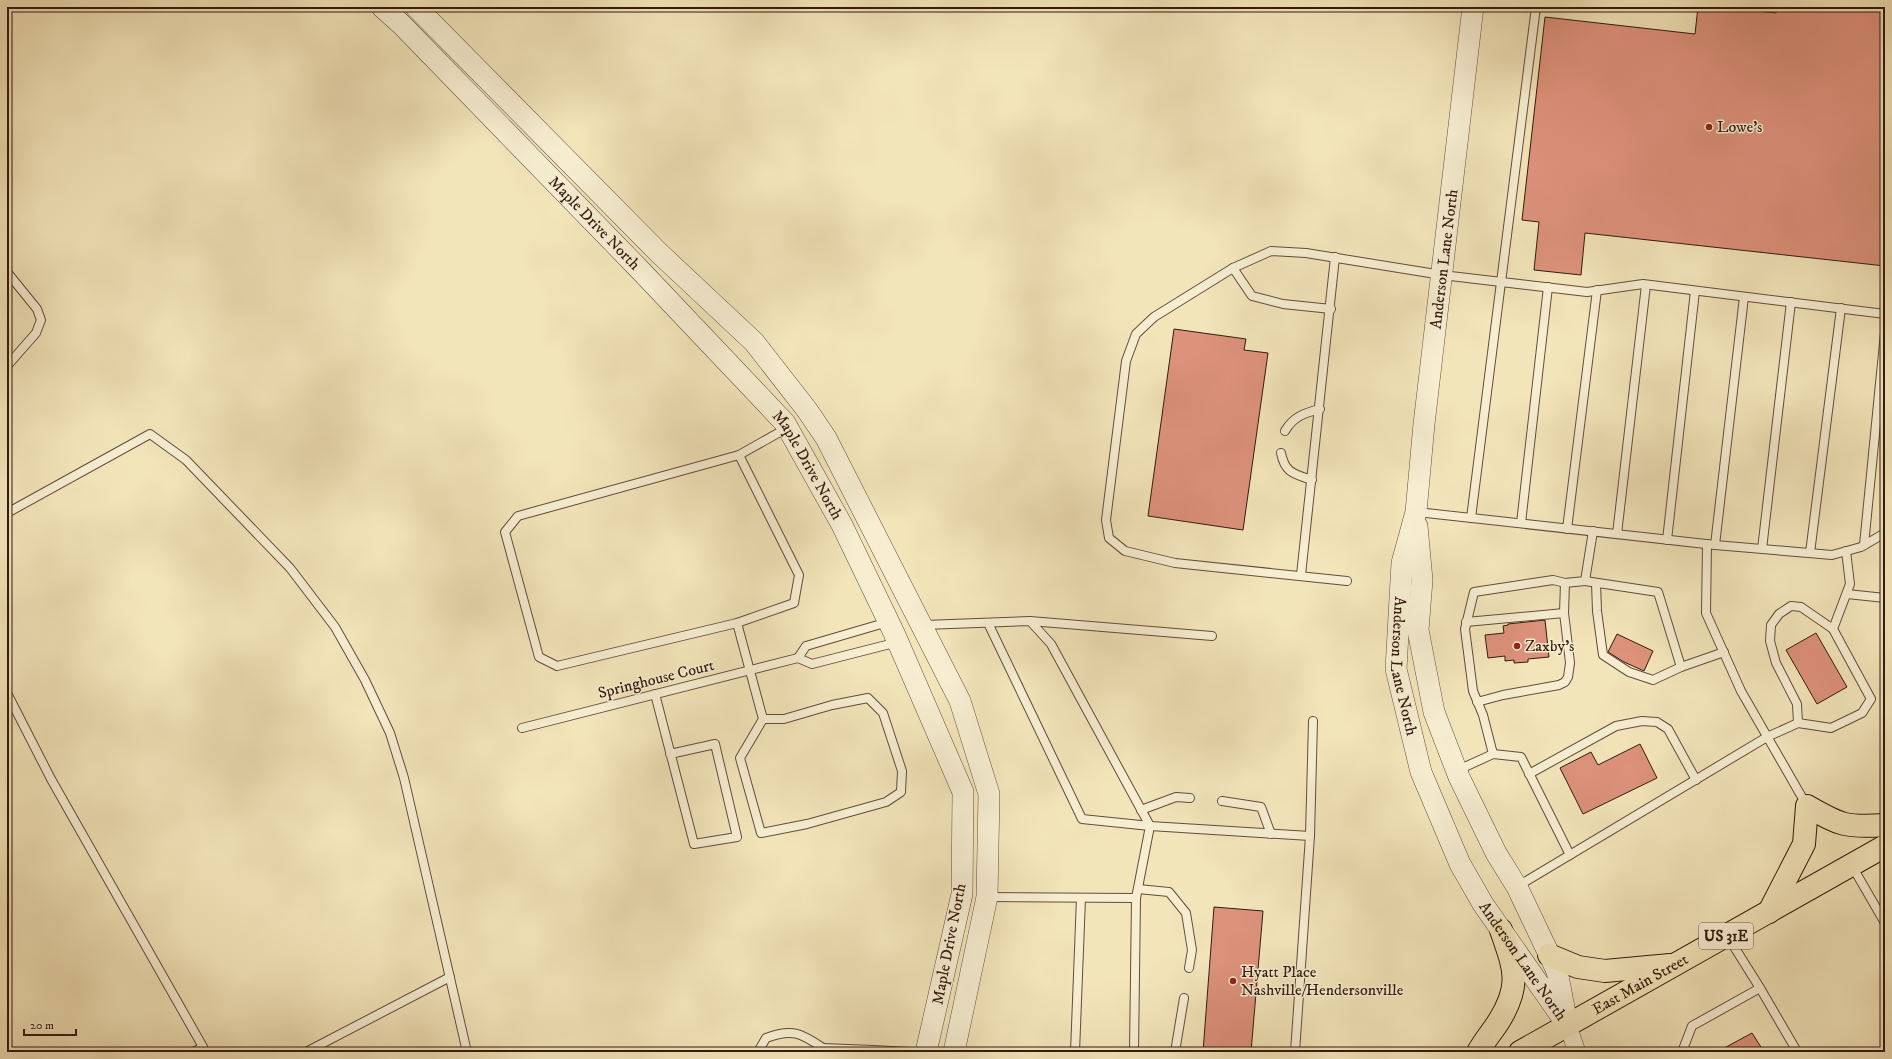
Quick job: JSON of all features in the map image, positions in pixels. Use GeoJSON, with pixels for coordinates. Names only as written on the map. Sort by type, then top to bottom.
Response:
{"type":"FeatureCollection","features":[{"type":"Feature","properties":{"kind":"main road"},"geometry":{"type":"LineString","coordinates":[[1769,912],[1804,844],[1807,806],[1828,818],[1843,824],[1859,827],[1885,825]]}},
{"type":"Feature","properties":{"kind":"main road","name":"East Main Street"},"geometry":{"type":"LineString","coordinates":[[1520,1052],[1885,846]]}},
{"type":"Feature","properties":{"kind":"main road"},"geometry":{"type":"LineString","coordinates":[[1478,1052],[1510,1003],[1514,987],[1513,967],[1501,930]]}},
{"type":"Feature","properties":{"kind":"main road"},"geometry":{"type":"LineString","coordinates":[[1549,955],[1578,967],[1605,971],[1677,964]]}},
{"type":"Feature","properties":{"kind":"street","name":"Maple Drive North"},"geometry":{"type":"LineString","coordinates":[[382,7],[402,25],[641,271],[787,426],[842,525],[894,632],[963,792],[962,894],[926,1052]]}},
{"type":"Feature","properties":{"kind":"street","name":"Anderson Lane North"},"geometry":{"type":"LineString","coordinates":[[1473,7],[1416,512],[1402,563],[1396,669],[1421,772],[1460,864],[1483,904],[1568,1026]]}},
{"type":"Feature","properties":{"kind":"street","name":"Maple Drive North"},"geometry":{"type":"LineString","coordinates":[[418,9],[658,252],[754,342],[807,410],[826,438],[960,701],[989,794],[987,897],[954,1052]]}},
{"type":"Feature","properties":{"kind":"street"},"geometry":{"type":"LineString","coordinates":[[402,25],[418,9]]}},
{"type":"Feature","properties":{"kind":"street"},"geometry":{"type":"LineString","coordinates":[[641,271],[658,252]]}},
{"type":"Feature","properties":{"kind":"street"},"geometry":{"type":"LineString","coordinates":[[787,426],[807,410]]}},
{"type":"Feature","properties":{"kind":"street","name":"Anderson Lane North"},"geometry":{"type":"LineString","coordinates":[[1416,512],[1422,580],[1418,630],[1434,712],[1457,770],[1496,853],[1517,886],[1557,971],[1568,1026]]}},
{"type":"Feature","properties":{"kind":"street"},"geometry":{"type":"LineString","coordinates":[[894,632],[921,625]]}},
{"type":"Feature","properties":{"kind":"street"},"geometry":{"type":"LineString","coordinates":[[962,894],[987,897]]}},
{"type":"Feature","properties":{"kind":"street"},"geometry":{"type":"LineString","coordinates":[[1568,1026],[1577,1052]]}},
{"type":"Feature","properties":{"kind":"lane"},"geometry":{"type":"LineString","coordinates":[[1471,518],[1487,380],[1502,282],[1536,7]]}},
{"type":"Feature","properties":{"kind":"lane"},"geometry":{"type":"LineString","coordinates":[[1347,580],[1175,562],[1124,550],[1109,538],[1106,520],[1126,361],[1136,334],[1154,318],[1233,268],[1272,251],[1306,253],[1442,275],[1587,292],[1646,285],[1885,314]]}},
{"type":"Feature","properties":{"kind":"lane"},"geometry":{"type":"LineString","coordinates":[[1301,575],[1331,310],[1335,257]]}},
{"type":"Feature","properties":{"kind":"lane"},"geometry":{"type":"LineString","coordinates":[[1233,268],[1252,296],[1283,304],[1331,310]]}},
{"type":"Feature","properties":{"kind":"lane"},"geometry":{"type":"LineString","coordinates":[[7,272],[37,310],[40,320],[36,333],[7,366]]}},
{"type":"Feature","properties":{"kind":"lane"},"geometry":{"type":"LineString","coordinates":[[1618,534],[1646,285]]}},
{"type":"Feature","properties":{"kind":"lane"},"geometry":{"type":"LineString","coordinates":[[1521,523],[1548,287]]}},
{"type":"Feature","properties":{"kind":"lane"},"geometry":{"type":"LineString","coordinates":[[1568,528],[1597,290]]}},
{"type":"Feature","properties":{"kind":"lane"},"geometry":{"type":"LineString","coordinates":[[1667,540],[1695,291]]}},
{"type":"Feature","properties":{"kind":"lane"},"geometry":{"type":"LineString","coordinates":[[1744,297],[1711,544],[1706,613],[1741,691],[1807,806]]}},
{"type":"Feature","properties":{"kind":"lane"},"geometry":{"type":"LineString","coordinates":[[1762,549],[1791,302]]}},
{"type":"Feature","properties":{"kind":"lane"},"geometry":{"type":"LineString","coordinates":[[1810,553],[1841,308]]}},
{"type":"Feature","properties":{"kind":"lane"},"geometry":{"type":"LineString","coordinates":[[1864,545],[1885,333]]}},
{"type":"Feature","properties":{"kind":"lane"},"geometry":{"type":"LineString","coordinates":[[1285,431],[1290,423],[1301,414],[1320,409]]}},
{"type":"Feature","properties":{"kind":"lane"},"geometry":{"type":"LineString","coordinates":[[739,455],[799,575],[794,603],[737,623],[557,666],[539,657],[505,532],[518,516],[739,455],[787,426]]}},
{"type":"Feature","properties":{"kind":"lane"},"geometry":{"type":"LineString","coordinates":[[7,513],[150,434],[186,460],[290,568],[335,627],[365,680],[390,733],[404,778],[467,1052]]}},
{"type":"Feature","properties":{"kind":"lane"},"geometry":{"type":"LineString","coordinates":[[1281,453],[1283,465],[1293,474],[1312,480]]}},
{"type":"Feature","properties":{"kind":"lane"},"geometry":{"type":"LineString","coordinates":[[1416,512],[1667,540],[1832,555],[1864,545],[1885,533]]}},
{"type":"Feature","properties":{"kind":"lane"},"geometry":{"type":"LineString","coordinates":[[1585,581],[1593,531]]}},
{"type":"Feature","properties":{"kind":"lane"},"geometry":{"type":"LineString","coordinates":[[1833,629],[1850,584],[1846,551]]}},
{"type":"Feature","properties":{"kind":"lane"},"geometry":{"type":"LineString","coordinates":[[1493,754],[1478,702],[1473,691],[1464,629],[1474,592],[1553,580],[1565,583],[1585,581],[1658,592],[1681,668]]}},
{"type":"Feature","properties":{"kind":"lane"},"geometry":{"type":"LineString","coordinates":[[1478,702],[1503,695],[1559,685],[1565,682],[1568,677],[1570,663],[1564,613],[1565,583]]}},
{"type":"Feature","properties":{"kind":"lane"},"geometry":{"type":"LineString","coordinates":[[1596,583],[1597,611],[1603,656],[1629,672],[1653,680],[1724,652]]}},
{"type":"Feature","properties":{"kind":"lane"},"geometry":{"type":"LineString","coordinates":[[1847,594],[1885,598]]}},
{"type":"Feature","properties":{"kind":"lane"},"geometry":{"type":"LineString","coordinates":[[1517,886],[1767,737],[1798,723],[1831,728],[1862,713],[1871,699],[1833,629],[1800,607],[1791,606],[1779,614],[1771,625],[1770,641],[1774,655],[1797,704],[1798,723]]}},
{"type":"Feature","properties":{"kind":"lane"},"geometry":{"type":"LineString","coordinates":[[1466,622],[1564,613]]}},
{"type":"Feature","properties":{"kind":"lane"},"geometry":{"type":"LineString","coordinates":[[921,625],[1030,621],[1212,636]]}},
{"type":"Feature","properties":{"kind":"lane"},"geometry":{"type":"LineString","coordinates":[[1030,621],[1051,644],[1150,826],[1136,898],[1134,1052]]}},
{"type":"Feature","properties":{"kind":"lane"},"geometry":{"type":"LineString","coordinates":[[737,623],[763,719],[740,758],[761,833],[807,824],[886,802],[901,792],[902,771],[883,713],[868,698],[832,705],[784,719],[763,719]]}},
{"type":"Feature","properties":{"kind":"lane"},"geometry":{"type":"LineString","coordinates":[[988,623],[1082,819],[1150,826],[1310,836]]}},
{"type":"Feature","properties":{"kind":"lane"},"geometry":{"type":"LineString","coordinates":[[894,632],[812,664],[798,658],[806,646],[894,632]]}},
{"type":"Feature","properties":{"kind":"lane","name":"Springhouse Court"},"geometry":{"type":"LineString","coordinates":[[522,728],[798,658]]}},
{"type":"Feature","properties":{"kind":"lane"},"geometry":{"type":"LineString","coordinates":[[7,693],[51,779],[204,1049],[193,1052]]}},
{"type":"Feature","properties":{"kind":"lane"},"geometry":{"type":"LineString","coordinates":[[654,694],[670,754],[694,844],[737,837],[715,744],[670,754]]}},
{"type":"Feature","properties":{"kind":"lane"},"geometry":{"type":"LineString","coordinates":[[1295,1052],[1310,836],[1313,721]]}},
{"type":"Feature","properties":{"kind":"lane"},"geometry":{"type":"LineString","coordinates":[[1529,774],[1616,726],[1642,721],[1657,722],[1668,729],[1696,780]]}},
{"type":"Feature","properties":{"kind":"lane"},"geometry":{"type":"LineString","coordinates":[[1457,770],[1493,754],[1520,757],[1570,855]]}},
{"type":"Feature","properties":{"kind":"lane"},"geometry":{"type":"LineString","coordinates":[[1141,810],[1176,797],[1190,798]]}},
{"type":"Feature","properties":{"kind":"lane"},"geometry":{"type":"LineString","coordinates":[[1222,801],[1261,807],[1271,834]]}},
{"type":"Feature","properties":{"kind":"lane"},"geometry":{"type":"LineString","coordinates":[[1852,865],[1885,923]]}},
{"type":"Feature","properties":{"kind":"lane"},"geometry":{"type":"LineString","coordinates":[[1138,889],[1169,892],[1186,912],[1192,950],[1189,968]]}},
{"type":"Feature","properties":{"kind":"lane"},"geometry":{"type":"LineString","coordinates":[[987,897],[1136,898]]}},
{"type":"Feature","properties":{"kind":"lane"},"geometry":{"type":"LineString","coordinates":[[1075,1052],[1081,898]]}},
{"type":"Feature","properties":{"kind":"lane"},"geometry":{"type":"LineString","coordinates":[[1727,936],[1760,988],[1795,1048],[1794,1052]]}},
{"type":"Feature","properties":{"kind":"lane"},"geometry":{"type":"LineString","coordinates":[[306,1052],[450,977]]}},
{"type":"Feature","properties":{"kind":"lane"},"geometry":{"type":"LineString","coordinates":[[1682,1052],[1692,1026],[1760,988]]}},
{"type":"Feature","properties":{"kind":"lane"},"geometry":{"type":"LineString","coordinates":[[1175,1052],[1184,998]]}},
{"type":"Feature","properties":{"kind":"lane"},"geometry":{"type":"LineString","coordinates":[[758,1052],[766,1038],[781,1032],[803,1034],[823,1050],[909,1052]]}},
{"type":"Feature","properties":{"kind":"building","name":"Lowe's"},"geometry":{"type":"Polygon","coordinates":[[[1698,7],[1719,7],[1776,13],[1776,7],[1885,7],[1885,266],[1585,233],[1581,275],[1534,270],[1539,222],[1522,220],[1545,17],[1695,34],[1698,7]]]}},
{"type":"Feature","properties":{"kind":"building"},"geometry":{"type":"Polygon","coordinates":[[[1174,329],[1246,339],[1244,350],[1268,353],[1243,530],[1148,516],[1174,329]]]}},
{"type":"Feature","properties":{"kind":"building","name":"Zaxby's"},"geometry":{"type":"Polygon","coordinates":[[[1545,620],[1549,657],[1528,659],[1528,662],[1514,663],[1514,660],[1505,661],[1505,656],[1488,658],[1485,635],[1504,633],[1503,626],[1508,624],[1545,620]]]}},
{"type":"Feature","properties":{"kind":"building"},"geometry":{"type":"Polygon","coordinates":[[[1816,633],[1847,687],[1817,704],[1786,650],[1816,633]]]}},
{"type":"Feature","properties":{"kind":"building"},"geometry":{"type":"Polygon","coordinates":[[[1617,634],[1653,651],[1644,671],[1624,662],[1608,652],[1617,634]]]}},
{"type":"Feature","properties":{"kind":"building"},"geometry":{"type":"Polygon","coordinates":[[[1640,744],[1657,778],[1583,814],[1560,768],[1591,752],[1598,765],[1640,744]]]}},
{"type":"Feature","properties":{"kind":"building","name":"Hyatt Place Nashville/Hendersonville"},"geometry":{"type":"Polygon","coordinates":[[[1214,907],[1263,911],[1251,1052],[1203,1052],[1214,907]]]}},
{"type":"Feature","properties":{"kind":"building"},"geometry":{"type":"Polygon","coordinates":[[[1752,1033],[1764,1052],[1717,1052],[1752,1033]]]}},
{"type":"Feature","properties":{"kind":"place","name":"Lowe's"},"geometry":{"type":"Point","coordinates":[1709,127]}},
{"type":"Feature","properties":{"kind":"place","name":"Zaxby's"},"geometry":{"type":"Point","coordinates":[1517,646]}},
{"type":"Feature","properties":{"kind":"place","name":"Hyatt Place Nashville/Hendersonville"},"geometry":{"type":"Point","coordinates":[1233,981]}}]}
